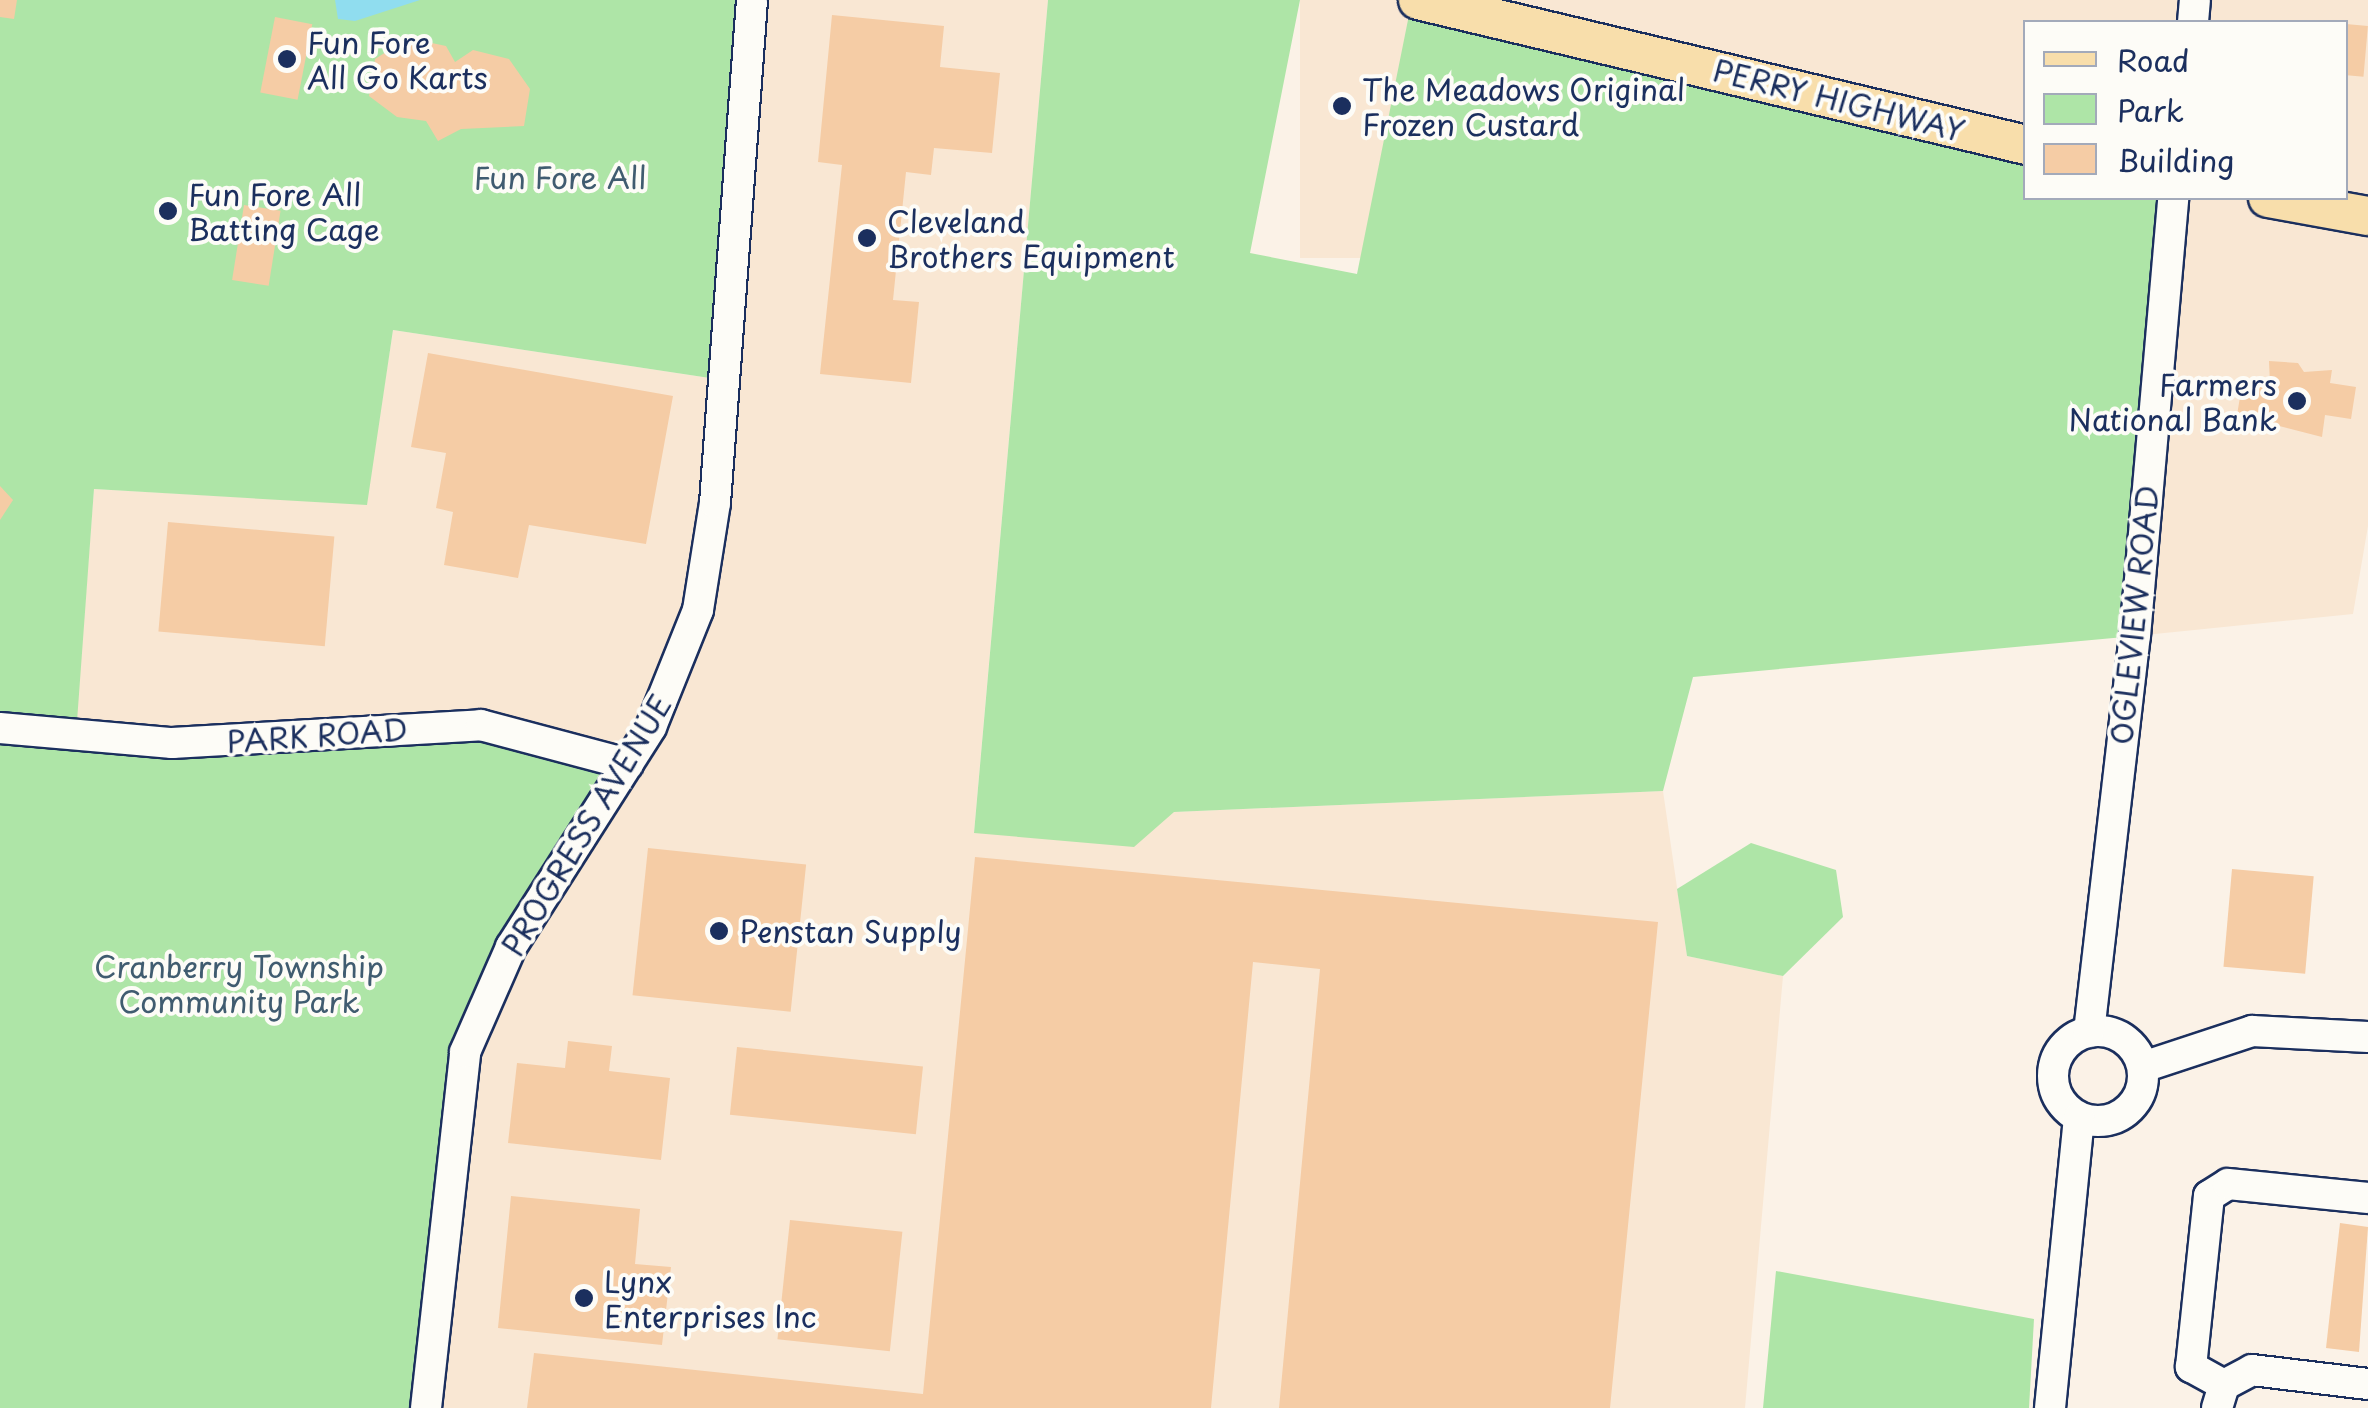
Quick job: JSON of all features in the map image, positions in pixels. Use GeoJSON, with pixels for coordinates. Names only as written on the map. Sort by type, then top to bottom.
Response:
{"type":"FeatureCollection","features":[{"type":"Feature","properties":{"kind":"main road","name":"PERRY HIGHWAY"},"geometry":{"type":"LineString","coordinates":[[1418,0],[2023,144]]}},
{"type":"Feature","properties":{"kind":"main road"},"geometry":{"type":"LineString","coordinates":[[2279,200],[2368,216]]}},
{"type":"Feature","properties":{"kind":"street","name":"PROGRESS AVENUE"},"geometry":{"type":"LineString","coordinates":[[426,1408],[465,1052],[496,973],[628,764],[678,669],[705,576],[752,0]]}},
{"type":"Feature","properties":{"kind":"street","name":"OGLEVIEW ROAD"},"geometry":{"type":"LineString","coordinates":[[2089,1032],[2136,636],[2173,200]]}},
{"type":"Feature","properties":{"kind":"street","name":"PARK ROAD"},"geometry":{"type":"LineString","coordinates":[[0,728],[172,743],[481,725],[628,764]]}},
{"type":"Feature","properties":{"kind":"street"},"geometry":{"type":"LineString","coordinates":[[2089,1032],[2128,1042],[2142,1067],[2130,1109],[2102,1121],[2079,1117],[2063,1104],[2053,1077],[2062,1049],[2089,1032]]}},
{"type":"Feature","properties":{"kind":"street"},"geometry":{"type":"LineString","coordinates":[[2142,1067],[2252,1032],[2368,1037]]}},
{"type":"Feature","properties":{"kind":"street"},"geometry":{"type":"LineString","coordinates":[[2050,1408],[2079,1117]]}},
{"type":"Feature","properties":{"kind":"street"},"geometry":{"type":"LineString","coordinates":[[2368,1198],[2228,1184],[2210,1196],[2191,1367],[2221,1396],[2252,1370],[2368,1384]]}},
{"type":"Feature","properties":{"kind":"shaded area"},"geometry":{"type":"Polygon","coordinates":[[[752,0],[1048,0],[974,832],[1174,812],[1663,791],[1687,956],[1783,976],[1745,1408],[426,1408],[75,735],[94,489],[366,504],[393,330],[723,380],[752,0]]]}},
{"type":"Feature","properties":{"kind":"shaded area"},"geometry":{"type":"Polygon","coordinates":[[[1300,0],[1412,0],[1412,258],[1300,258],[1300,0]]]}},
{"type":"Feature","properties":{"kind":"shaded area"},"geometry":{"type":"Polygon","coordinates":[[[1418,0],[2368,0],[2368,526],[2353,614],[2135,636],[2173,200],[2348,200],[2348,20],[2023,20],[2023,145],[1418,0]]]}},
{"type":"Feature","properties":{"kind":"green space","name":"Cranberry Township Community Park"},"geometry":{"type":"Polygon","coordinates":[[[0,0],[752,0],[723,380],[393,330],[367,505],[94,489],[76,735],[462,725],[628,764],[474,1025],[426,1408],[0,1408],[0,0]]]}},
{"type":"Feature","properties":{"kind":"green space"},"geometry":{"type":"Polygon","coordinates":[[[1048,0],[1300,0],[1250,253],[1357,274],[1412,0],[2023,145],[2023,200],[2173,200],[2135,636],[1693,677],[1663,791],[1174,812],[1134,847],[974,833],[1048,0]]]}},
{"type":"Feature","properties":{"kind":"green space"},"geometry":{"type":"Polygon","coordinates":[[[1751,843],[1836,870],[1843,917],[1783,976],[1687,956],[1677,889],[1751,843]]]}},
{"type":"Feature","properties":{"kind":"green space"},"geometry":{"type":"Polygon","coordinates":[[[1776,1271],[2034,1319],[2029,1408],[1763,1408],[1776,1271]]]}},
{"type":"Feature","properties":{"kind":"water"},"geometry":{"type":"Polygon","coordinates":[[[335,0],[420,0],[355,21],[338,19],[335,0]]]}},
{"type":"Feature","properties":{"kind":"building"},"geometry":{"type":"Polygon","coordinates":[[[0,0],[17,0],[14,19],[0,17],[0,0]]]}},
{"type":"Feature","properties":{"kind":"building","name":"Cleveland Brothers Equipment"},"geometry":{"type":"Polygon","coordinates":[[[832,15],[944,26],[940,67],[1000,73],[992,153],[934,148],[931,175],[906,172],[893,300],[919,302],[911,383],[820,374],[842,165],[818,162],[832,15]]]}},
{"type":"Feature","properties":{"kind":"building","name":"Fun Fore All Go Karts"},"geometry":{"type":"Polygon","coordinates":[[[275,17],[312,24],[298,100],[260,93],[275,17]]]}},
{"type":"Feature","properties":{"kind":"building"},"geometry":{"type":"Polygon","coordinates":[[[2348,24],[2368,26],[2363,77],[2348,75],[2348,24]]]}},
{"type":"Feature","properties":{"kind":"building"},"geometry":{"type":"Polygon","coordinates":[[[408,38],[446,46],[455,62],[473,50],[509,59],[530,89],[524,126],[461,129],[438,141],[426,121],[397,117],[369,96],[375,59],[408,38]]]}},
{"type":"Feature","properties":{"kind":"building"},"geometry":{"type":"Polygon","coordinates":[[[244,205],[281,211],[269,286],[232,280],[244,205]]]}},
{"type":"Feature","properties":{"kind":"building"},"geometry":{"type":"Polygon","coordinates":[[[428,353],[673,396],[646,544],[529,525],[518,578],[444,565],[453,512],[436,508],[446,453],[411,447],[428,353]]]}},
{"type":"Feature","properties":{"kind":"building","name":"Farmers National Bank"},"geometry":{"type":"Polygon","coordinates":[[[2269,361],[2298,363],[2304,372],[2332,370],[2330,383],[2356,387],[2351,419],[2325,415],[2322,437],[2237,415],[2243,379],[2270,384],[2269,361]]]}},
{"type":"Feature","properties":{"kind":"building"},"geometry":{"type":"Polygon","coordinates":[[[0,486],[13,500],[0,520],[0,486]]]}},
{"type":"Feature","properties":{"kind":"building"},"geometry":{"type":"Polygon","coordinates":[[[168,522],[334,537],[325,646],[158,632],[168,522]]]}},
{"type":"Feature","properties":{"kind":"building","name":"Penstan Supply"},"geometry":{"type":"Polygon","coordinates":[[[648,848],[806,865],[791,1012],[633,995],[648,848]]]}},
{"type":"Feature","properties":{"kind":"building"},"geometry":{"type":"Polygon","coordinates":[[[975,857],[1658,922],[1610,1408],[1279,1408],[1320,969],[1253,962],[1211,1408],[527,1408],[534,1353],[923,1394],[975,857]]]}},
{"type":"Feature","properties":{"kind":"building"},"geometry":{"type":"Polygon","coordinates":[[[2232,869],[2314,876],[2305,974],[2223,967],[2232,869]]]}},
{"type":"Feature","properties":{"kind":"building"},"geometry":{"type":"Polygon","coordinates":[[[568,1041],[612,1046],[609,1071],[670,1078],[661,1160],[508,1143],[517,1063],[565,1068],[568,1041]]]}},
{"type":"Feature","properties":{"kind":"building"},"geometry":{"type":"Polygon","coordinates":[[[737,1047],[923,1067],[916,1134],[730,1115],[737,1047]]]}},
{"type":"Feature","properties":{"kind":"building","name":"Lynx Enterprises Inc"},"geometry":{"type":"Polygon","coordinates":[[[511,1196],[640,1209],[635,1264],[671,1267],[662,1345],[498,1328],[511,1196]]]}},
{"type":"Feature","properties":{"kind":"building"},"geometry":{"type":"Polygon","coordinates":[[[790,1220],[902,1232],[890,1351],[777,1339],[790,1220]]]}},
{"type":"Feature","properties":{"kind":"building"},"geometry":{"type":"Polygon","coordinates":[[[2340,1223],[2368,1227],[2359,1352],[2326,1348],[2340,1223]]]}},
{"type":"Feature","properties":{"kind":"place","name":"Fun Fore All Go Karts"},"geometry":{"type":"Point","coordinates":[287,59]}},
{"type":"Feature","properties":{"kind":"place","name":"The Meadows Original Frozen Custard"},"geometry":{"type":"Point","coordinates":[1342,106]}},
{"type":"Feature","properties":{"kind":"place","name":"Fun Fore All Batting Cage"},"geometry":{"type":"Point","coordinates":[168,211]}},
{"type":"Feature","properties":{"kind":"place","name":"Cleveland Brothers Equipment"},"geometry":{"type":"Point","coordinates":[867,238]}},
{"type":"Feature","properties":{"kind":"place","name":"Farmers National Bank"},"geometry":{"type":"Point","coordinates":[2297,401]}},
{"type":"Feature","properties":{"kind":"place","name":"Penstan Supply"},"geometry":{"type":"Point","coordinates":[719,931]}},
{"type":"Feature","properties":{"kind":"place","name":"Lynx Enterprises Inc"},"geometry":{"type":"Point","coordinates":[584,1298]}},
{"type":"Feature","properties":{"kind":"park label","name":"Fun Fore All"},"geometry":{"type":"Point","coordinates":[560,177]}}]}
